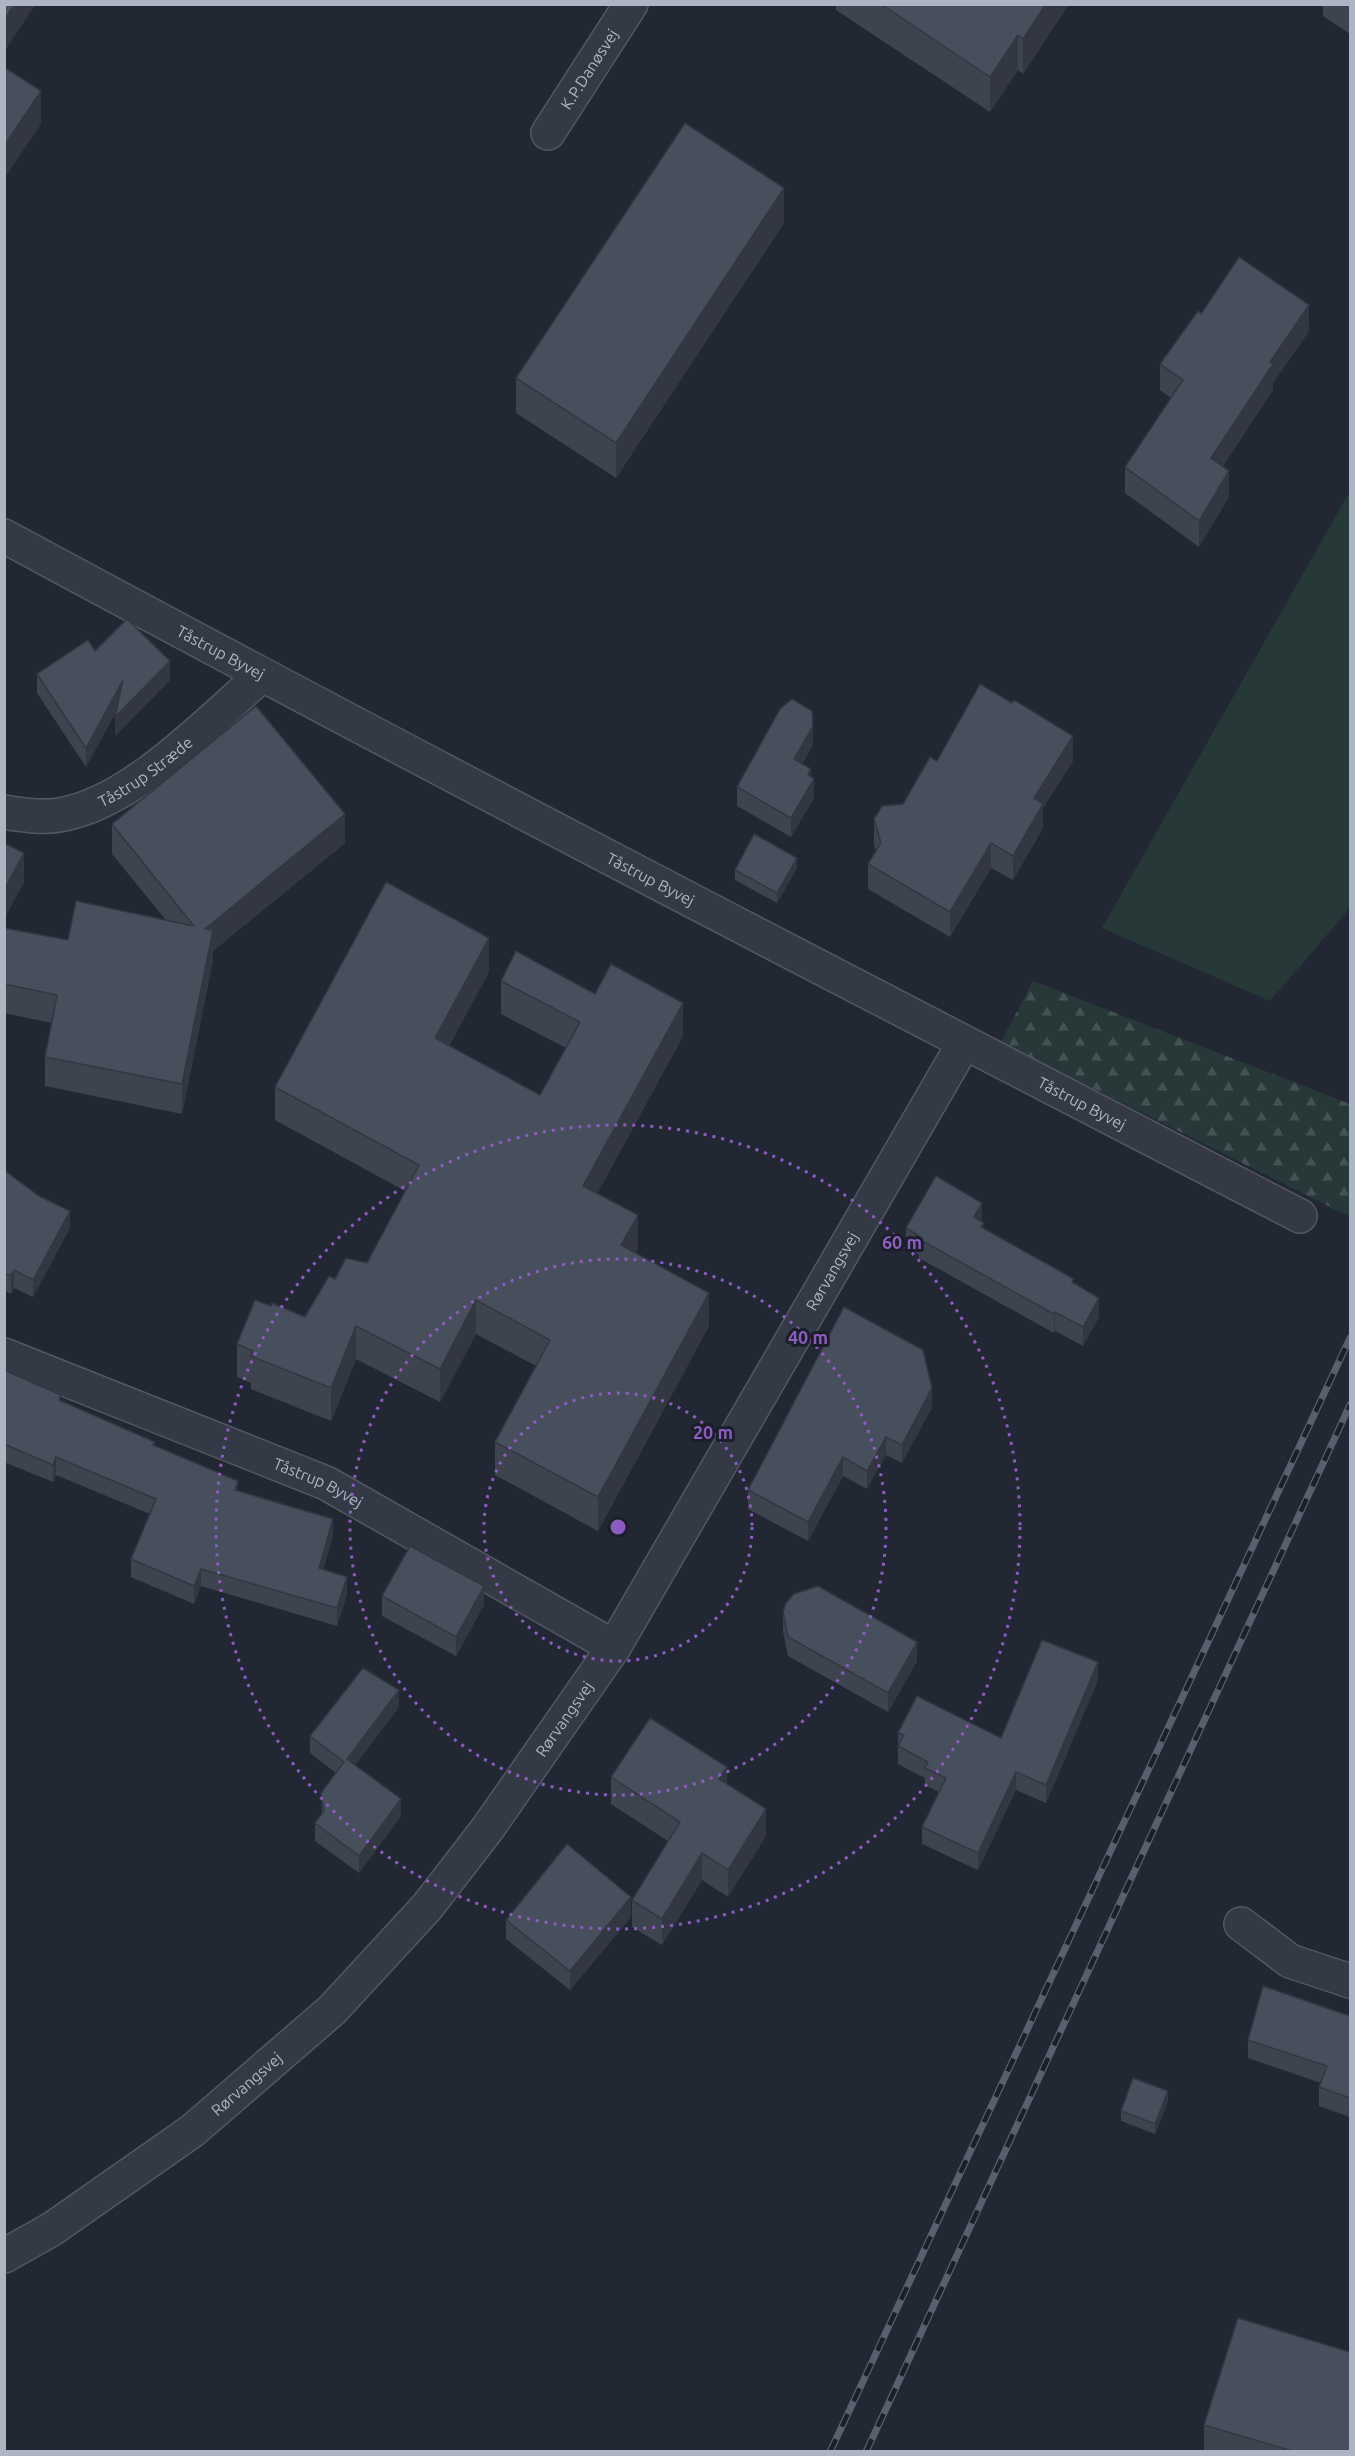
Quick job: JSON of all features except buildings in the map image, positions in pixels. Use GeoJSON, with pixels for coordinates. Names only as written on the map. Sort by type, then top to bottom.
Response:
{"type":"FeatureCollection","features":[{"type":"Feature","properties":{"kind":"street","name":"K.P.Danøsvej"},"geometry":{"type":"LineString","coordinates":[[548,133],[631,4]]}},
{"type":"Feature","properties":{"kind":"street","name":"Tåstrup Byvej"},"geometry":{"type":"LineString","coordinates":[[4,536],[261,675],[1300,1216]]}},
{"type":"Feature","properties":{"kind":"street","name":"Tåstrup Stræde"},"geometry":{"type":"LineString","coordinates":[[4,812],[21,815],[58,815],[96,804],[121,791],[172,753],[261,675]]}},
{"type":"Feature","properties":{"kind":"street","name":"Rørvangsvej"},"geometry":{"type":"LineString","coordinates":[[4,2256],[52,2229],[192,2131],[332,2010],[427,1907],[488,1828],[614,1647],[964,1043]]}},
{"type":"Feature","properties":{"kind":"street","name":"Tåstrup Byvej"},"geometry":{"type":"LineString","coordinates":[[4,1355],[326,1483],[614,1647]]}},
{"type":"Feature","properties":{"kind":"street"},"geometry":{"type":"LineString","coordinates":[[1241,1924],[1290,1961],[1350,1981]]}},
{"type":"Feature","properties":{"kind":"green space"},"geometry":{"type":"Polygon","coordinates":[[[1350,491],[1350,908],[1270,1001],[1102,928],[1350,491]]]}},
{"type":"Feature","properties":{"kind":"green space"},"geometry":{"type":"Polygon","coordinates":[[[1033,981],[1350,1104],[1350,1217],[1001,1042],[1033,981]]]}},
{"type":"Feature","properties":{"kind":"railway"},"geometry":{"type":"LineString","coordinates":[[830,2452],[1350,1338]]}},
{"type":"Feature","properties":{"kind":"railway"},"geometry":{"type":"LineString","coordinates":[[866,2452],[1350,1405]]}}]}
